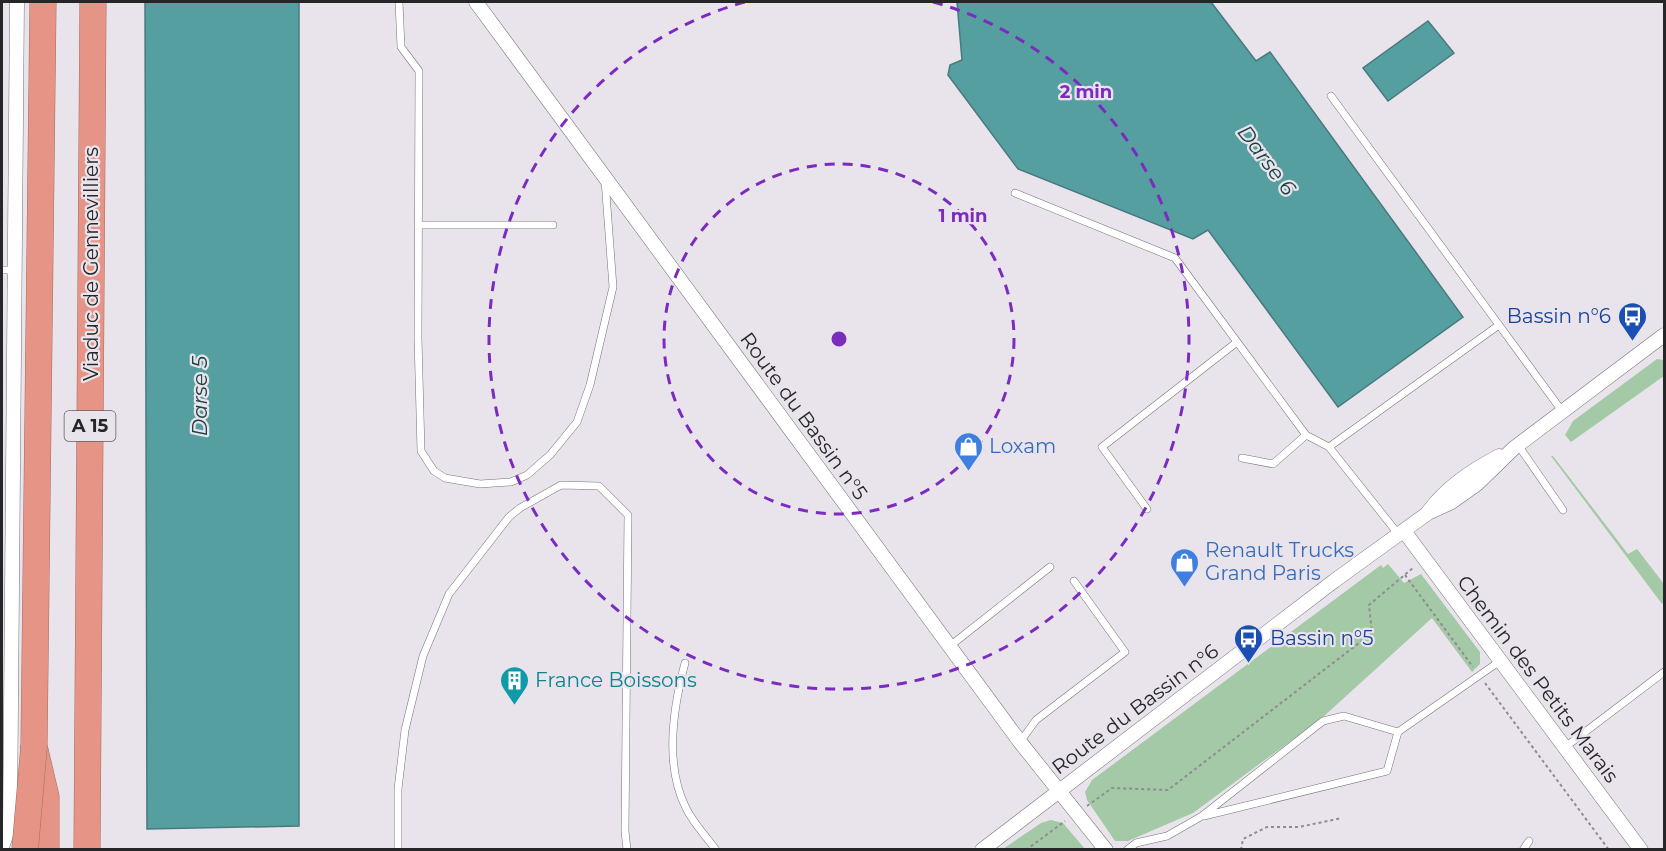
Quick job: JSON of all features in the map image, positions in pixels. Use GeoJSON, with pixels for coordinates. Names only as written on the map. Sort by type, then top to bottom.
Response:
{"type":"FeatureCollection","features":[{"type":"Feature","properties":{"kind":"highway","name":"A 15"},"geometry":{"type":"LineString","coordinates":[[43,2],[34,746],[46,797],[44,849]]}},
{"type":"Feature","properties":{"kind":"highway","name":"Viaduc de Gennevilliers"},"geometry":{"type":"LineString","coordinates":[[87,849],[93,2]]}},
{"type":"Feature","properties":{"kind":"highway"},"geometry":{"type":"LineString","coordinates":[[26,849],[34,746]]}},
{"type":"Feature","properties":{"kind":"street"},"geometry":{"type":"LineString","coordinates":[[2,847],[10,824],[8,270],[17,2]]}},
{"type":"Feature","properties":{"kind":"street","name":"Route du Bassin n°5"},"geometry":{"type":"LineString","coordinates":[[476,2],[1020,742],[1106,849]]}},
{"type":"Feature","properties":{"kind":"street","name":"Route du Bassin n°6"},"geometry":{"type":"LineString","coordinates":[[982,849],[1334,581],[1428,513],[1450,503],[1477,484],[1516,446],[1661,341]]}},
{"type":"Feature","properties":{"kind":"street","name":"Chemin des Petits Marais"},"geometry":{"type":"LineString","coordinates":[[1401,533],[1641,849]]}},
{"type":"Feature","properties":{"kind":"lane"},"geometry":{"type":"LineString","coordinates":[[399,2],[401,47],[419,70],[418,225],[421,451],[434,471],[445,478],[480,484],[510,482],[527,475],[550,455],[577,422],[590,385],[613,287],[604,177]]}},
{"type":"Feature","properties":{"kind":"lane"},"geometry":{"type":"LineString","coordinates":[[1331,96],[1562,411]]}},
{"type":"Feature","properties":{"kind":"lane"},"geometry":{"type":"LineString","coordinates":[[1015,193],[1175,258],[1306,435],[1329,447],[1401,533]]}},
{"type":"Feature","properties":{"kind":"lane"},"geometry":{"type":"LineString","coordinates":[[418,225],[553,225]]}},
{"type":"Feature","properties":{"kind":"lane"},"geometry":{"type":"LineString","coordinates":[[1329,447],[1499,325]]}},
{"type":"Feature","properties":{"kind":"lane"},"geometry":{"type":"LineString","coordinates":[[1147,509],[1102,447],[1237,342]]}},
{"type":"Feature","properties":{"kind":"lane"},"geometry":{"type":"LineString","coordinates":[[1242,458],[1273,464],[1306,435]]}},
{"type":"Feature","properties":{"kind":"lane"},"geometry":{"type":"LineString","coordinates":[[1516,446],[1563,510]]}},
{"type":"Feature","properties":{"kind":"lane"},"geometry":{"type":"LineString","coordinates":[[398,849],[398,789],[405,730],[423,656],[449,594],[509,517],[520,508],[561,485],[599,486],[628,515],[625,831],[627,849]]}},
{"type":"Feature","properties":{"kind":"lane"},"geometry":{"type":"LineString","coordinates":[[950,646],[1050,567]]}},
{"type":"Feature","properties":{"kind":"lane"},"geometry":{"type":"LineString","coordinates":[[1020,742],[1036,720],[1125,652],[1074,581]]}},
{"type":"Feature","properties":{"kind":"lane"},"geometry":{"type":"LineString","coordinates":[[1202,816],[1387,771],[1398,732],[1500,661]]}},
{"type":"Feature","properties":{"kind":"lane"},"geometry":{"type":"LineString","coordinates":[[685,663],[676,697],[673,774],[686,809],[716,849]]}},
{"type":"Feature","properties":{"kind":"lane"},"geometry":{"type":"LineString","coordinates":[[1564,748],[1665,672]]}},
{"type":"Feature","properties":{"kind":"lane"},"geometry":{"type":"LineString","coordinates":[[1127,849],[1137,843],[1167,836],[1202,816],[1323,721],[1344,716],[1398,732]]}},
{"type":"Feature","properties":{"kind":"lane"},"geometry":{"type":"LineString","coordinates":[[10,824],[44,849]]}},
{"type":"Feature","properties":{"kind":"lane"},"geometry":{"type":"LineString","coordinates":[[1523,849],[1529,842]]}},
{"type":"Feature","properties":{"kind":"path"},"geometry":{"type":"LineString","coordinates":[[1026,849],[1112,788],[1168,790],[1372,633],[1369,605],[1405,575],[1608,849]]}},
{"type":"Feature","properties":{"kind":"path"},"geometry":{"type":"LineString","coordinates":[[1241,849],[1244,839],[1267,828],[1299,827],[1342,818]]}},
{"type":"Feature","properties":{"kind":"green space"},"geometry":{"type":"Polygon","coordinates":[[[1657,359],[1664,360],[1664,376],[1571,442],[1565,435],[1573,421],[1657,359]]]}},
{"type":"Feature","properties":{"kind":"green space"},"geometry":{"type":"Polygon","coordinates":[[[1551,456],[1628,554],[1637,549],[1664,584],[1662,604],[1551,456]]]}},
{"type":"Feature","properties":{"kind":"green space"},"geometry":{"type":"Polygon","coordinates":[[[1388,564],[1404,583],[1421,574],[1480,652],[1480,664],[1472,672],[1432,618],[1323,717],[1193,813],[1128,841],[1115,841],[1087,800],[1085,792],[1092,780],[1381,565],[1383,568],[1388,564]]]}},
{"type":"Feature","properties":{"kind":"green space"},"geometry":{"type":"Polygon","coordinates":[[[1051,820],[1063,823],[1085,849],[1003,849],[1041,823],[1051,820]]]}},
{"type":"Feature","properties":{"kind":"water","name":"Darse 5"},"geometry":{"type":"Polygon","coordinates":[[[145,2],[299,2],[299,826],[147,829],[145,2]]]}},
{"type":"Feature","properties":{"kind":"water","name":"Darse 6"},"geometry":{"type":"Polygon","coordinates":[[[957,2],[1211,2],[1256,61],[1270,52],[1463,317],[1338,407],[1208,230],[1193,239],[1018,169],[948,75],[950,65],[962,60],[957,2]]]}},
{"type":"Feature","properties":{"kind":"water"},"geometry":{"type":"Polygon","coordinates":[[[1428,21],[1454,53],[1388,101],[1363,68],[1428,21]]]}},
{"type":"Feature","properties":{"kind":"place","name":"Bassin n°6"},"geometry":{"type":"Point","coordinates":[1632,342]}},
{"type":"Feature","properties":{"kind":"place","name":"Loxam"},"geometry":{"type":"Point","coordinates":[968,472]}},
{"type":"Feature","properties":{"kind":"place","name":"Renault Trucks Grand Paris"},"geometry":{"type":"Point","coordinates":[1184,588]}},
{"type":"Feature","properties":{"kind":"place","name":"Bassin n°5"},"geometry":{"type":"Point","coordinates":[1249,664]}},
{"type":"Feature","properties":{"kind":"place","name":"France Boissons"},"geometry":{"type":"Point","coordinates":[514,706]}}]}
